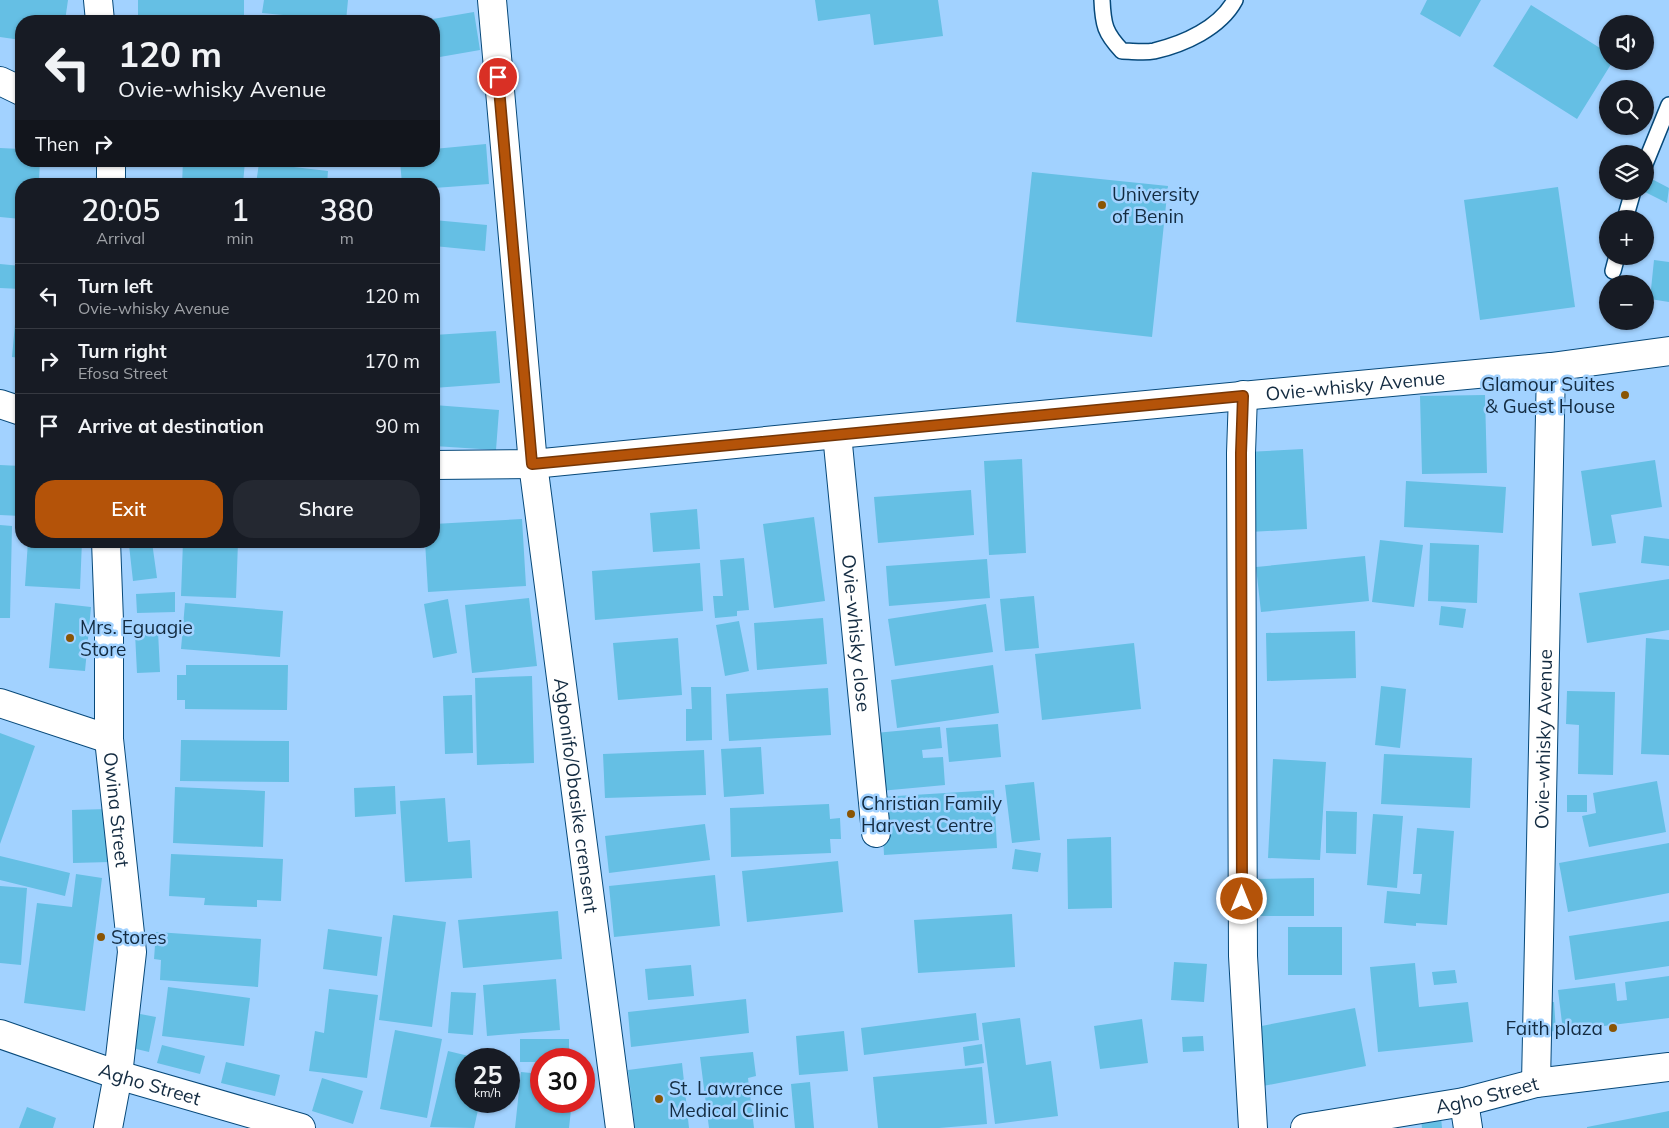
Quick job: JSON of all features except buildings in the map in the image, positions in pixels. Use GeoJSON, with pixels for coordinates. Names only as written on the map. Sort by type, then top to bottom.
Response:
{"type":"FeatureCollection","features":[{"type":"Feature","properties":{"kind":"street"},"geometry":{"type":"LineString","coordinates":[[98,0],[99,15]]}},
{"type":"Feature","properties":{"kind":"street","name":"Agbonifo/Obasike crensent"},"geometry":{"type":"LineString","coordinates":[[492,0],[532,464],[620,1128]]}},
{"type":"Feature","properties":{"kind":"street"},"geometry":{"type":"LineString","coordinates":[[0,81],[15,88]]}},
{"type":"Feature","properties":{"kind":"street","name":"Ovie-whisky Avenue"},"geometry":{"type":"LineString","coordinates":[[440,465],[532,464],[1551,366],[1669,351]]}},
{"type":"Feature","properties":{"kind":"street","name":"Ovie-whisky Avenue"},"geometry":{"type":"LineString","coordinates":[[1536,1083],[1551,366]]}},
{"type":"Feature","properties":{"kind":"street"},"geometry":{"type":"LineString","coordinates":[[1243,396],[1241,453],[1243,956],[1253,1128]]}},
{"type":"Feature","properties":{"kind":"street"},"geometry":{"type":"LineString","coordinates":[[0,404],[15,409]]}},
{"type":"Feature","properties":{"kind":"street","name":"Ovie-whisky close"},"geometry":{"type":"LineString","coordinates":[[838,434],[876,833]]}},
{"type":"Feature","properties":{"kind":"street","name":"Owina Street"},"geometry":{"type":"LineString","coordinates":[[106,548],[109,621],[109,739],[132,952],[118,1075],[108,1128]]}},
{"type":"Feature","properties":{"kind":"street"},"geometry":{"type":"LineString","coordinates":[[0,703],[109,739]]}},
{"type":"Feature","properties":{"kind":"street","name":"Agho Street"},"geometry":{"type":"LineString","coordinates":[[0,1034],[118,1075],[300,1128]]}},
{"type":"Feature","properties":{"kind":"street","name":"Agho Street"},"geometry":{"type":"LineString","coordinates":[[1305,1128],[1466,1115],[1536,1083],[1669,1066]]}},
{"type":"Feature","properties":{"kind":"lane"},"geometry":{"type":"LineString","coordinates":[[1102,0],[1103,20],[1110,38],[1122,51],[1153,51],[1206,31],[1229,11],[1235,0]]}},
{"type":"Feature","properties":{"kind":"lane"},"geometry":{"type":"LineString","coordinates":[[1653,145],[1669,106]]}},
{"type":"Feature","properties":{"kind":"lane"},"geometry":{"type":"LineString","coordinates":[[1613,271],[1614,265]]}},
{"type":"Feature","properties":{"kind":"place","name":"University of Benin"},"geometry":{"type":"Point","coordinates":[1102,205]}},
{"type":"Feature","properties":{"kind":"place","name":"Glamour Suites & Guest House"},"geometry":{"type":"Point","coordinates":[1625,395]}},
{"type":"Feature","properties":{"kind":"place","name":"Mrs. Eguagie Store"},"geometry":{"type":"Point","coordinates":[70,638]}},
{"type":"Feature","properties":{"kind":"place","name":"Christian Family Harvest Centre"},"geometry":{"type":"Point","coordinates":[851,814]}},
{"type":"Feature","properties":{"kind":"place","name":"Stores"},"geometry":{"type":"Point","coordinates":[101,937]}},
{"type":"Feature","properties":{"kind":"place","name":"Faith plaza"},"geometry":{"type":"Point","coordinates":[1613,1028]}},
{"type":"Feature","properties":{"kind":"place","name":"St. Lawrence Medical Clinic"},"geometry":{"type":"Point","coordinates":[659,1099]}},
{"type":"Feature","properties":{"kind":"route"},"geometry":{"type":"LineString","coordinates":[[498,77],[532,464],[1243,396],[1241,453],[1242,899]]}}]}
